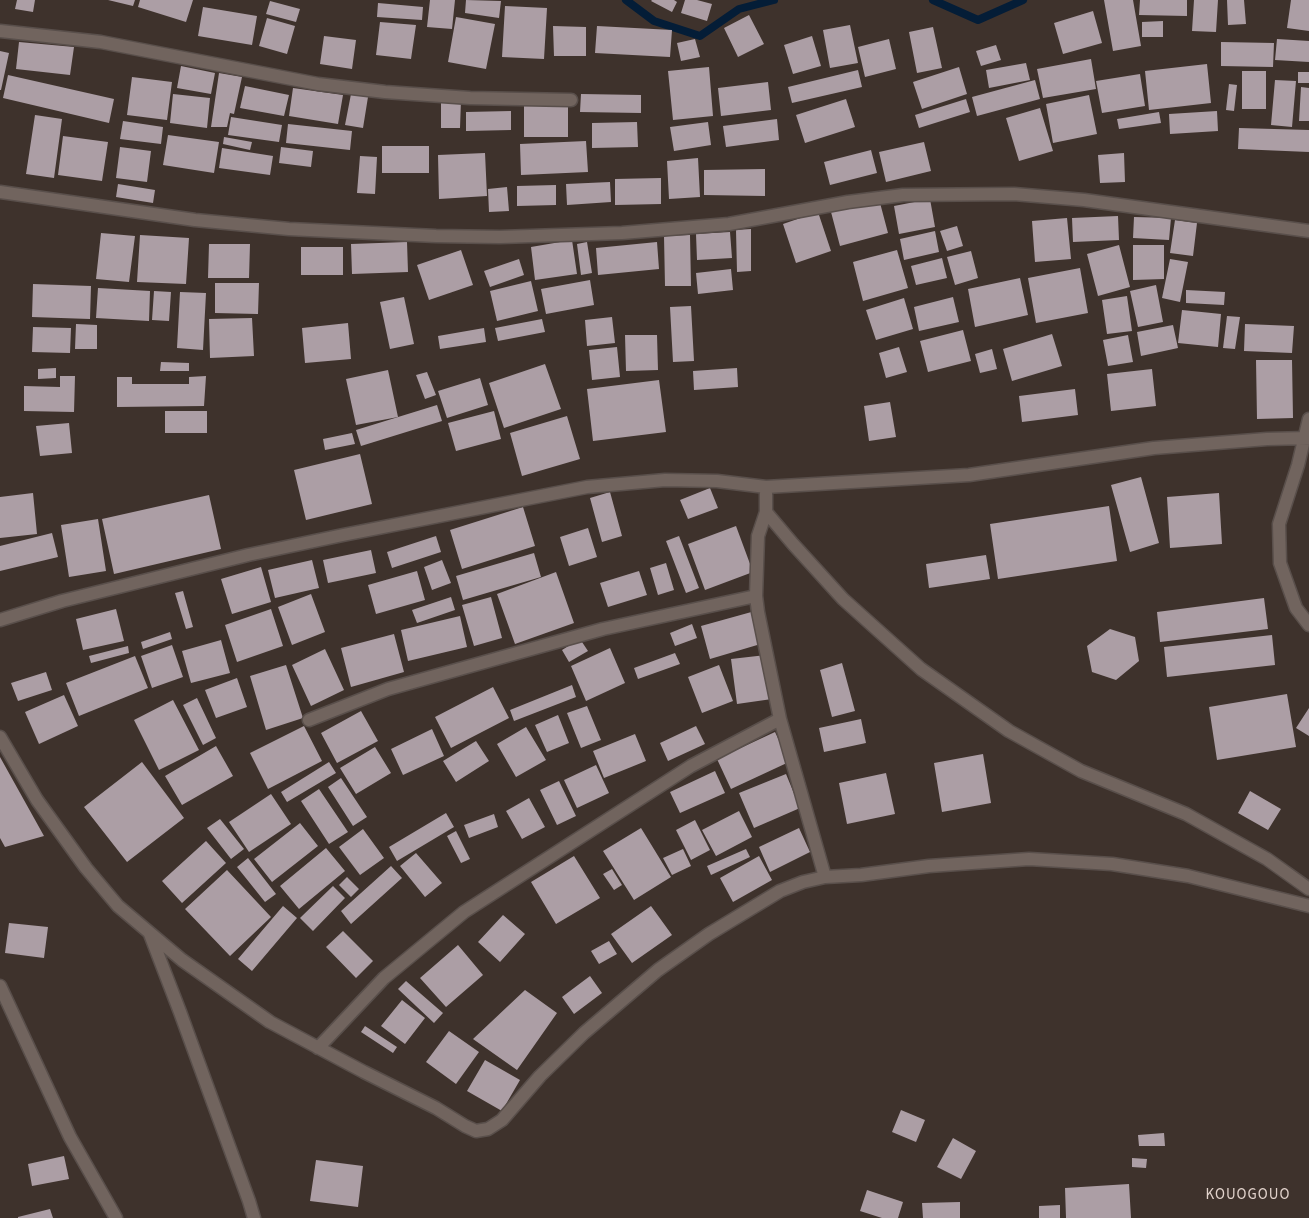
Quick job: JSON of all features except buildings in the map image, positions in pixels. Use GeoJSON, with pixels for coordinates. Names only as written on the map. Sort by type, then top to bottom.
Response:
{"type":"FeatureCollection","features":[{"type":"Feature","properties":{"kind":"street"},"geometry":{"type":"LineString","coordinates":[[0,31],[101,42],[318,84],[385,92],[571,100]]}},
{"type":"Feature","properties":{"kind":"street"},"geometry":{"type":"LineString","coordinates":[[0,192],[195,220],[289,229],[436,236],[509,237],[622,232],[729,224],[848,202],[903,195],[1014,194],[1084,200],[1309,231]]}},
{"type":"Feature","properties":{"kind":"street"},"geometry":{"type":"LineString","coordinates":[[1309,419],[1307,438],[1279,524],[1280,563],[1296,608],[1309,625]]}},
{"type":"Feature","properties":{"kind":"street"},"geometry":{"type":"LineString","coordinates":[[0,620],[62,600],[248,556],[353,533],[587,487],[665,480],[717,481],[766,487],[969,475],[1154,448],[1307,438]]}},
{"type":"Feature","properties":{"kind":"street"},"geometry":{"type":"LineString","coordinates":[[766,487],[766,512],[758,536],[756,596],[780,719],[825,877]]}},
{"type":"Feature","properties":{"kind":"street"},"geometry":{"type":"LineString","coordinates":[[766,512],[843,599],[921,669],[1009,731],[1081,771],[1186,814],[1267,859],[1309,889]]}},
{"type":"Feature","properties":{"kind":"street"},"geometry":{"type":"LineString","coordinates":[[309,720],[388,689],[603,629],[756,596]]}},
{"type":"Feature","properties":{"kind":"street"},"geometry":{"type":"LineString","coordinates":[[318,1048],[384,978],[464,912],[692,766],[780,719]]}},
{"type":"Feature","properties":{"kind":"street"},"geometry":{"type":"LineString","coordinates":[[0,736],[37,800],[86,868],[118,906],[149,930],[182,960],[270,1022],[436,1108],[476,1131],[488,1129],[502,1120],[540,1076],[584,1033],[658,970],[708,934],[774,894],[803,882],[825,877],[861,875],[929,866],[1029,859],[1112,864],[1188,876],[1309,906]]}},
{"type":"Feature","properties":{"kind":"street"},"geometry":{"type":"LineString","coordinates":[[149,930],[254,1218]]}},
{"type":"Feature","properties":{"kind":"street"},"geometry":{"type":"LineString","coordinates":[[0,986],[70,1137],[116,1218]]}},
{"type":"Feature","properties":{"kind":"waterway"},"geometry":{"type":"LineString","coordinates":[[626,0],[654,21],[700,36],[739,9],[774,0]]}},
{"type":"Feature","properties":{"kind":"waterway"},"geometry":{"type":"LineString","coordinates":[[933,0],[978,20],[1023,0]]}},
{"type":"Feature","properties":{"kind":"district","name":"KOUOGOUO"},"geometry":{"type":"Point","coordinates":[1248,1196]}}]}
